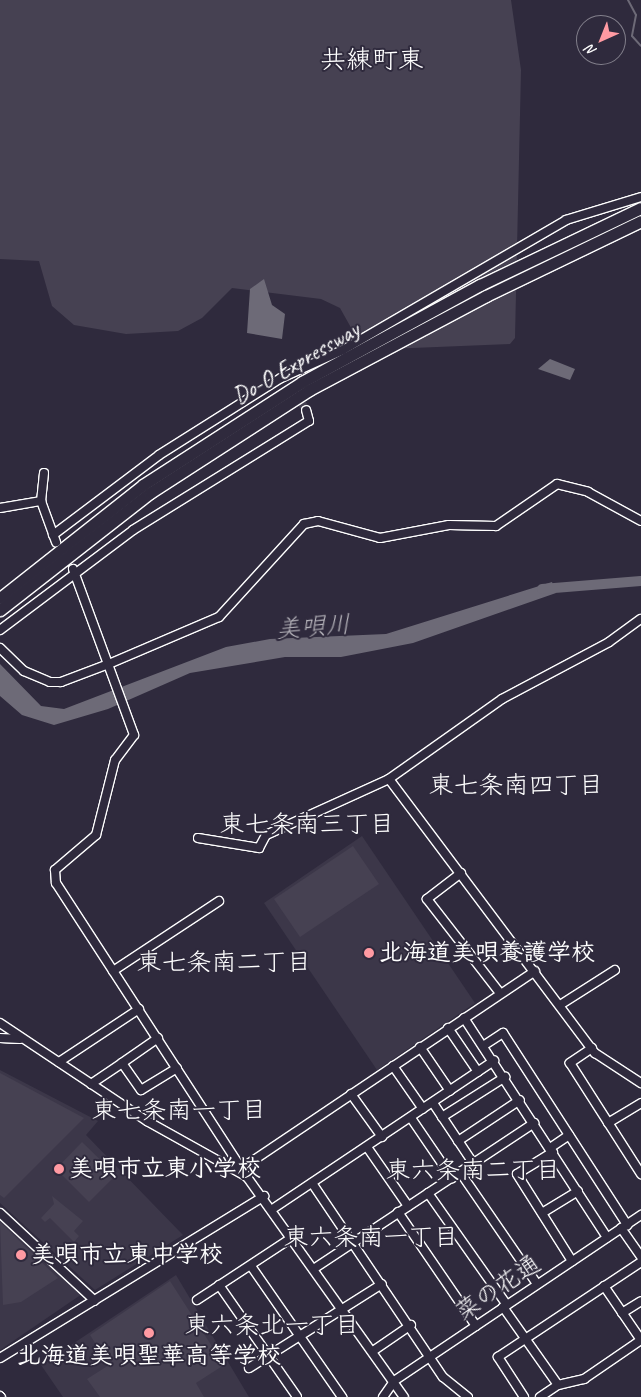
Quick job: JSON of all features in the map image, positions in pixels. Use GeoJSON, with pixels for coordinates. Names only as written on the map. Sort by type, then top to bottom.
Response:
{"type":"FeatureCollection","features":[{"type":"Feature","properties":{"kind":"highway","name":"Do-O Expressway"},"geometry":{"type":"LineString","coordinates":[[0,598],[143,485],[302,382],[480,285],[641,208]]}},
{"type":"Feature","properties":{"kind":"highway","name":"Do-O Expressway"},"geometry":{"type":"LineString","coordinates":[[0,610],[150,493],[309,390],[486,296],[641,221]]}},
{"type":"Feature","properties":{"kind":"street"},"geometry":{"type":"LineString","coordinates":[[44,473],[41,502],[55,539],[159,456],[566,220],[641,197]]}},
{"type":"Feature","properties":{"kind":"street"},"geometry":{"type":"LineString","coordinates":[[0,630],[73,571],[309,421],[306,410]]}},
{"type":"Feature","properties":{"kind":"street"},"geometry":{"type":"LineString","coordinates":[[0,648],[24,671],[50,682],[61,682],[111,663],[219,617],[304,524],[328,522],[385,538],[449,525],[496,526],[557,484],[588,492],[641,521]]}},
{"type":"Feature","properties":{"kind":"street"},"geometry":{"type":"LineString","coordinates":[[0,508],[41,502]]}},
{"type":"Feature","properties":{"kind":"street"},"geometry":{"type":"LineString","coordinates":[[73,571],[111,663],[115,679],[134,728],[130,742],[115,760],[96,836],[66,859],[54,877],[247,1177],[274,1208],[404,1397]]}},
{"type":"Feature","properties":{"kind":"street"},"geometry":{"type":"LineString","coordinates":[[198,838],[259,848],[266,835],[389,779],[502,699],[609,642],[641,619]]}},
{"type":"Feature","properties":{"kind":"street"},"geometry":{"type":"LineString","coordinates":[[389,779],[592,1048],[641,1083]]}},
{"type":"Feature","properties":{"kind":"street"},"geometry":{"type":"LineString","coordinates":[[461,873],[427,899],[500,993]]}},
{"type":"Feature","properties":{"kind":"street"},"geometry":{"type":"LineString","coordinates":[[114,971],[219,901]]}},
{"type":"Feature","properties":{"kind":"street"},"geometry":{"type":"LineString","coordinates":[[242,1168],[535,970]]}},
{"type":"Feature","properties":{"kind":"street"},"geometry":{"type":"LineString","coordinates":[[560,1005],[615,970]]}},
{"type":"Feature","properties":{"kind":"street"},"geometry":{"type":"LineString","coordinates":[[59,1062],[139,1009]]}},
{"type":"Feature","properties":{"kind":"street"},"geometry":{"type":"LineString","coordinates":[[464,1018],[505,1077],[607,1237]]}},
{"type":"Feature","properties":{"kind":"street"},"geometry":{"type":"LineString","coordinates":[[2,1025],[20,1039],[91,1084],[247,1177]]}},
{"type":"Feature","properties":{"kind":"street"},"geometry":{"type":"LineString","coordinates":[[448,1028],[478,1072]]}},
{"type":"Feature","properties":{"kind":"street"},"geometry":{"type":"LineString","coordinates":[[483,1046],[503,1033],[570,1135],[641,1257]]}},
{"type":"Feature","properties":{"kind":"street"},"geometry":{"type":"LineString","coordinates":[[0,1038],[20,1039]]}},
{"type":"Feature","properties":{"kind":"street"},"geometry":{"type":"LineString","coordinates":[[91,1084],[158,1038]]}},
{"type":"Feature","properties":{"kind":"street"},"geometry":{"type":"LineString","coordinates":[[420,1047],[450,1091]]}},
{"type":"Feature","properties":{"kind":"street"},"geometry":{"type":"LineString","coordinates":[[592,1048],[570,1063],[640,1170]]}},
{"type":"Feature","properties":{"kind":"street"},"geometry":{"type":"LineString","coordinates":[[274,1208],[494,1061]]}},
{"type":"Feature","properties":{"kind":"street"},"geometry":{"type":"LineString","coordinates":[[122,1063],[141,1090],[177,1068]]}},
{"type":"Feature","properties":{"kind":"street"},"geometry":{"type":"LineString","coordinates":[[393,1066],[423,1109]]}},
{"type":"Feature","properties":{"kind":"street"},"geometry":{"type":"LineString","coordinates":[[442,1117],[505,1077]]}},
{"type":"Feature","properties":{"kind":"street"},"geometry":{"type":"LineString","coordinates":[[351,1094],[382,1137]]}},
{"type":"Feature","properties":{"kind":"street"},"geometry":{"type":"LineString","coordinates":[[458,1141],[520,1100]]}},
{"type":"Feature","properties":{"kind":"street"},"geometry":{"type":"LineString","coordinates":[[433,1103],[473,1163]]}},
{"type":"Feature","properties":{"kind":"street"},"geometry":{"type":"LineString","coordinates":[[608,1123],[641,1103]]}},
{"type":"Feature","properties":{"kind":"street"},"geometry":{"type":"LineString","coordinates":[[411,1118],[452,1178]]}},
{"type":"Feature","properties":{"kind":"street"},"geometry":{"type":"LineString","coordinates":[[315,1268],[534,1123]]}},
{"type":"Feature","properties":{"kind":"street"},"geometry":{"type":"LineString","coordinates":[[570,1135],[517,1174],[572,1260]]}},
{"type":"Feature","properties":{"kind":"street"},"geometry":{"type":"LineString","coordinates":[[367,1147],[408,1206]]}},
{"type":"Feature","properties":{"kind":"street"},"geometry":{"type":"LineString","coordinates":[[460,1172],[537,1284]]}},
{"type":"Feature","properties":{"kind":"street"},"geometry":{"type":"LineString","coordinates":[[312,1183],[411,1325],[443,1376],[468,1397]]}},
{"type":"Feature","properties":{"kind":"street"},"geometry":{"type":"LineString","coordinates":[[542,1213],[578,1191]]}},
{"type":"Feature","properties":{"kind":"street"},"geometry":{"type":"LineString","coordinates":[[428,1193],[505,1306],[524,1338],[558,1385]]}},
{"type":"Feature","properties":{"kind":"street"},"geometry":{"type":"LineString","coordinates":[[0,1358],[95,1301],[175,1247],[264,1196]]}},
{"type":"Feature","properties":{"kind":"street"},"geometry":{"type":"LineString","coordinates":[[398,1212],[476,1326]]}},
{"type":"Feature","properties":{"kind":"street"},"geometry":{"type":"LineString","coordinates":[[0,1213],[95,1301]]}},
{"type":"Feature","properties":{"kind":"street","name":"菜の花通"},"geometry":{"type":"LineString","coordinates":[[383,1397],[394,1381],[641,1215]]}},
{"type":"Feature","properties":{"kind":"street"},"geometry":{"type":"LineString","coordinates":[[197,1300],[294,1237]]}},
{"type":"Feature","properties":{"kind":"street"},"geometry":{"type":"LineString","coordinates":[[524,1397],[498,1357],[641,1262]]}},
{"type":"Feature","properties":{"kind":"street"},"geometry":{"type":"LineString","coordinates":[[251,1266],[342,1397]]}},
{"type":"Feature","properties":{"kind":"street"},"geometry":{"type":"LineString","coordinates":[[250,1368],[342,1307],[382,1284]]}},
{"type":"Feature","properties":{"kind":"street"},"geometry":{"type":"LineString","coordinates":[[220,1286],[297,1397]]}},
{"type":"Feature","properties":{"kind":"street"},"geometry":{"type":"LineString","coordinates":[[540,1397],[558,1385],[584,1379],[641,1340],[604,1286]]}},
{"type":"Feature","properties":{"kind":"street"},"geometry":{"type":"LineString","coordinates":[[622,1313],[641,1301]]}},
{"type":"Feature","properties":{"kind":"street"},"geometry":{"type":"LineString","coordinates":[[372,1351],[411,1325]]}},
{"type":"Feature","properties":{"kind":"shaded area"},"geometry":{"type":"Polygon","coordinates":[[[0,0],[511,0],[521,70],[515,338],[510,344],[388,349],[354,333],[340,308],[321,299],[232,288],[202,318],[178,331],[126,334],[74,325],[52,306],[39,261],[0,259],[0,0]]]}},
{"type":"Feature","properties":{"kind":"shaded area"},"geometry":{"type":"Polygon","coordinates":[[[264,279],[272,305],[285,314],[282,339],[247,333],[250,289],[264,279]]]}},
{"type":"Feature","properties":{"kind":"shaded area"},"geometry":{"type":"Polygon","coordinates":[[[550,359],[575,369],[570,380],[538,369],[550,359]]]}},
{"type":"Feature","properties":{"kind":"shaded area"},"geometry":{"type":"Polygon","coordinates":[[[552,582],[556,593],[413,643],[341,657],[285,657],[190,673],[108,709],[54,725],[22,715],[0,696],[0,664],[41,706],[64,709],[226,647],[270,639],[386,634],[552,582]]]}},
{"type":"Feature","properties":{"kind":"shaded area","name":"北海道美唄養護学校"},"geometry":{"type":"Polygon","coordinates":[[[362,836],[475,1003],[377,1070],[264,903],[362,836]]]}},
{"type":"Feature","properties":{"kind":"shaded area"},"geometry":{"type":"Polygon","coordinates":[[[353,846],[379,884],[300,937],[274,899],[353,846]]]}},
{"type":"Feature","properties":{"kind":"shaded area","name":"美唄市立東小学校"},"geometry":{"type":"Polygon","coordinates":[[[0,1070],[98,1121],[86,1135],[183,1235],[95,1290],[0,1203],[0,1070]]]}},
{"type":"Feature","properties":{"kind":"shaded area"},"geometry":{"type":"Polygon","coordinates":[[[0,1073],[84,1118],[4,1198],[0,1195],[0,1073]]]}},
{"type":"Feature","properties":{"kind":"shaded area"},"geometry":{"type":"Polygon","coordinates":[[[82,1142],[116,1175],[89,1202],[56,1169],[82,1142]]]}},
{"type":"Feature","properties":{"kind":"shaded area"},"geometry":{"type":"Polygon","coordinates":[[[52,1196],[83,1221],[74,1231],[79,1236],[74,1242],[50,1218],[45,1222],[41,1218],[54,1204],[52,1196]]]}},
{"type":"Feature","properties":{"kind":"shaded area","name":"美唄市立東中学校"},"geometry":{"type":"Polygon","coordinates":[[[0,1217],[82,1294],[0,1350],[0,1217]]]}},
{"type":"Feature","properties":{"kind":"shaded area"},"geometry":{"type":"Polygon","coordinates":[[[0,1222],[58,1278],[21,1302],[3,1305],[0,1222]]]}},
{"type":"Feature","properties":{"kind":"shaded area","name":"北海道美唄聖華高等学校"},"geometry":{"type":"Polygon","coordinates":[[[176,1275],[249,1397],[63,1397],[41,1365],[176,1275]]]}},
{"type":"Feature","properties":{"kind":"shaded area","name":"北海道美唄聖華高等学校"},"geometry":{"type":"Polygon","coordinates":[[[170,1281],[224,1365],[196,1383],[204,1397],[100,1397],[87,1379],[109,1365],[90,1335],[170,1281]]]}},
{"type":"Feature","properties":{"kind":"waterway"},"geometry":{"type":"LineString","coordinates":[[628,0],[636,15],[632,36],[641,46]]}},
{"type":"Feature","properties":{"kind":"waterway","name":"美唄川"},"geometry":{"type":"LineString","coordinates":[[542,589],[641,581]]}},
{"type":"Feature","properties":{"kind":"tunnel"},"geometry":{"type":"LineString","coordinates":[[296,393],[306,410]]}},
{"type":"Feature","properties":{"kind":"place","name":"北海道美唄養護学校"},"geometry":{"type":"Point","coordinates":[369,953]}},
{"type":"Feature","properties":{"kind":"place","name":"美唄市立東小学校"},"geometry":{"type":"Point","coordinates":[59,1169]}},
{"type":"Feature","properties":{"kind":"place","name":"美唄市立東中学校"},"geometry":{"type":"Point","coordinates":[21,1255]}},
{"type":"Feature","properties":{"kind":"place","name":"北海道美唄聖華高等学校"},"geometry":{"type":"Point","coordinates":[149,1333]}},
{"type":"Feature","properties":{"kind":"district","name":"共練町東"},"geometry":{"type":"Point","coordinates":[372,60]}},
{"type":"Feature","properties":{"kind":"district","name":"東七条南四丁目"},"geometry":{"type":"Point","coordinates":[516,785]}},
{"type":"Feature","properties":{"kind":"district","name":"東七条南三丁目"},"geometry":{"type":"Point","coordinates":[307,824]}},
{"type":"Feature","properties":{"kind":"district","name":"東七条南二丁目"},"geometry":{"type":"Point","coordinates":[224,962]}},
{"type":"Feature","properties":{"kind":"district","name":"東七条南一丁目"},"geometry":{"type":"Point","coordinates":[179,1110]}},
{"type":"Feature","properties":{"kind":"district","name":"東六条南二丁目"},"geometry":{"type":"Point","coordinates":[473,1170]}},
{"type":"Feature","properties":{"kind":"district","name":"東六条南一丁目"},"geometry":{"type":"Point","coordinates":[371,1237]}},
{"type":"Feature","properties":{"kind":"district","name":"東六条北一丁目"},"geometry":{"type":"Point","coordinates":[272,1325]}}]}
